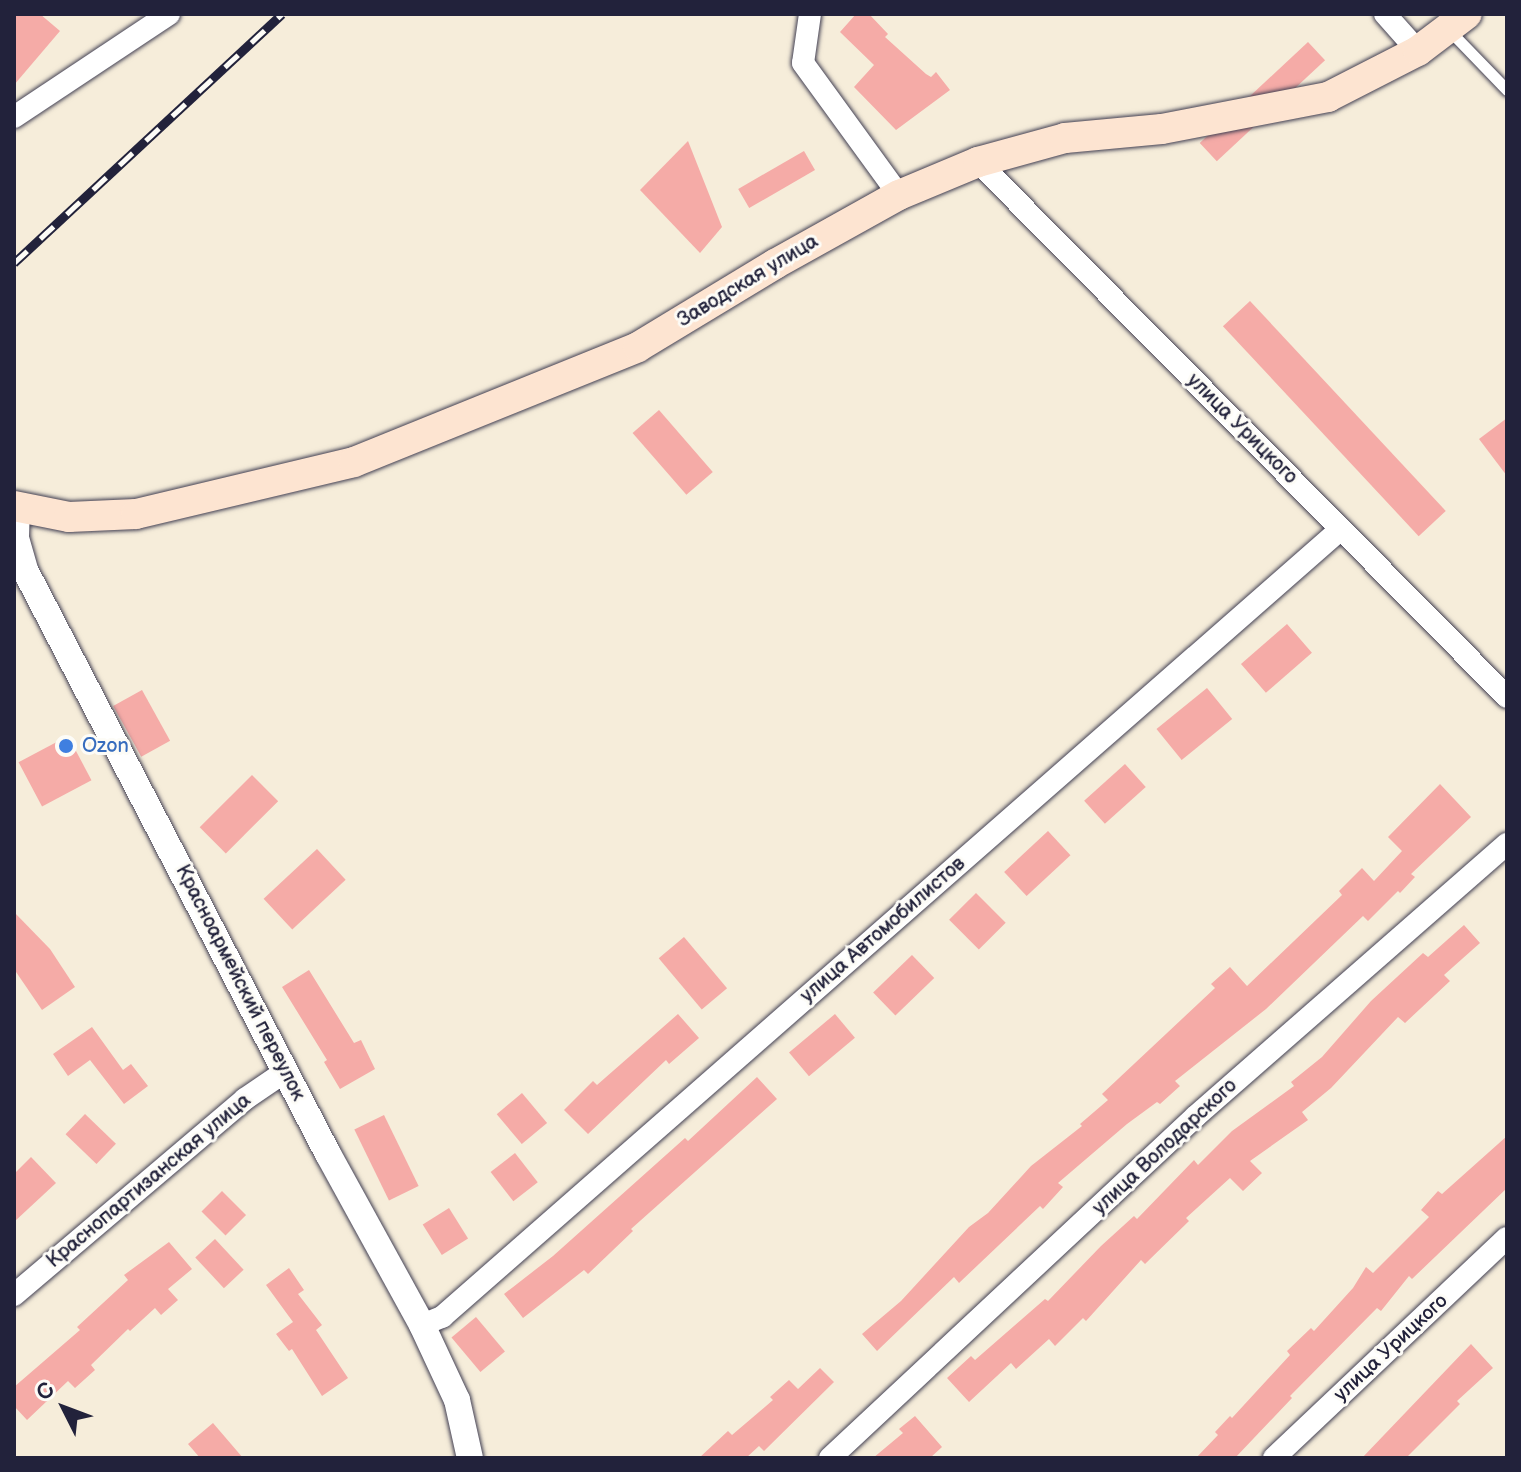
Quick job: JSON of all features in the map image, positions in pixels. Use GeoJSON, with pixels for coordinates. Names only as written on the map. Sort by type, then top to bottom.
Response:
{"type":"FeatureCollection","features":[{"type":"Feature","properties":{"kind":"main road","name":"Заводская улица"},"geometry":{"type":"LineString","coordinates":[[16,506],[69,517],[136,514],[354,462],[638,347],[775,264],[899,195],[978,162],[1065,138],[1162,129],[1328,97],[1418,51],[1458,21]]}},
{"type":"Feature","properties":{"kind":"street"},"geometry":{"type":"LineString","coordinates":[[14,117],[169,14]]}},
{"type":"Feature","properties":{"kind":"street"},"geometry":{"type":"LineString","coordinates":[[810,14],[803,63],[899,195]]}},
{"type":"Feature","properties":{"kind":"street"},"geometry":{"type":"LineString","coordinates":[[1385,14],[1418,51]]}},
{"type":"Feature","properties":{"kind":"street","name":"улица Урицкого"},"geometry":{"type":"LineString","coordinates":[[978,162],[1507,697]]}},
{"type":"Feature","properties":{"kind":"street","name":"Красноармейский переулок"},"geometry":{"type":"LineString","coordinates":[[16,506],[16,538],[25,570],[422,1325],[457,1400],[470,1458]]}},
{"type":"Feature","properties":{"kind":"street","name":"улица Автомобилистов"},"geometry":{"type":"LineString","coordinates":[[422,1325],[442,1317],[1341,529]]}},
{"type":"Feature","properties":{"kind":"street","name":"улица Володарского"},"geometry":{"type":"LineString","coordinates":[[830,1458],[1196,1116],[1507,844]]}},
{"type":"Feature","properties":{"kind":"street","name":"Краснопартизанская улица"},"geometry":{"type":"LineString","coordinates":[[14,1295],[245,1099],[286,1071]]}},
{"type":"Feature","properties":{"kind":"street","name":"улица Урицкого"},"geometry":{"type":"LineString","coordinates":[[1274,1458],[1507,1238]]}},
{"type":"Feature","properties":{"kind":"lane"},"geometry":{"type":"LineString","coordinates":[[1458,21],[1507,90]]}},
{"type":"Feature","properties":{"kind":"building"},"geometry":{"type":"Polygon","coordinates":[[[14,14],[40,14],[60,31],[14,85],[14,14]]]}},
{"type":"Feature","properties":{"kind":"building"},"geometry":{"type":"Polygon","coordinates":[[[856,14],[869,14],[888,34],[885,37],[926,74],[931,77],[936,72],[950,90],[896,130],[854,87],[874,65],[840,32],[856,14]]]}},
{"type":"Feature","properties":{"kind":"building"},"geometry":{"type":"Polygon","coordinates":[[[1308,42],[1325,60],[1217,161],[1200,143],[1308,42]]]}},
{"type":"Feature","properties":{"kind":"building"},"geometry":{"type":"Polygon","coordinates":[[[688,141],[722,227],[700,253],[640,190],[688,141]]]}},
{"type":"Feature","properties":{"kind":"building"},"geometry":{"type":"Polygon","coordinates":[[[804,151],[815,170],[749,208],[738,189],[804,151]]]}},
{"type":"Feature","properties":{"kind":"building"},"geometry":{"type":"Polygon","coordinates":[[[1250,301],[1446,511],[1419,536],[1223,326],[1250,301]]]}},
{"type":"Feature","properties":{"kind":"building"},"geometry":{"type":"Polygon","coordinates":[[[659,410],[713,472],[686,495],[633,433],[659,410]]]}},
{"type":"Feature","properties":{"kind":"building"},"geometry":{"type":"Polygon","coordinates":[[[1507,418],[1507,476],[1479,439],[1507,418]]]}},
{"type":"Feature","properties":{"kind":"building"},"geometry":{"type":"Polygon","coordinates":[[[1287,624],[1312,653],[1266,693],[1241,664],[1287,624]]]}},
{"type":"Feature","properties":{"kind":"building"},"geometry":{"type":"Polygon","coordinates":[[[1207,688],[1232,719],[1182,760],[1156,729],[1207,688]]]}},
{"type":"Feature","properties":{"kind":"building"},"geometry":{"type":"Polygon","coordinates":[[[142,690],[170,741],[141,757],[113,706],[142,690]]]}},
{"type":"Feature","properties":{"kind":"building"},"geometry":{"type":"Polygon","coordinates":[[[68,736],[91,780],[42,806],[19,762],[68,736]]]}},
{"type":"Feature","properties":{"kind":"building"},"geometry":{"type":"Polygon","coordinates":[[[1125,764],[1146,787],[1105,824],[1084,801],[1125,764]]]}},
{"type":"Feature","properties":{"kind":"building"},"geometry":{"type":"Polygon","coordinates":[[[252,775],[278,801],[226,853],[200,827],[252,775]]]}},
{"type":"Feature","properties":{"kind":"building"},"geometry":{"type":"Polygon","coordinates":[[[1440,784],[1471,817],[1411,874],[1415,877],[1400,893],[1398,891],[1368,921],[1363,916],[1266,1009],[1175,1081],[1180,1086],[1160,1104],[1157,1102],[1127,1124],[1058,1183],[1063,1187],[1043,1209],[1040,1206],[959,1283],[954,1277],[877,1351],[862,1334],[901,1301],[1031,1166],[1082,1126],[1080,1124],[1108,1100],[1102,1094],[1215,988],[1211,984],[1230,967],[1247,986],[1342,895],[1339,891],[1362,868],[1374,881],[1402,851],[1388,837],[1440,784]]]}},
{"type":"Feature","properties":{"kind":"building"},"geometry":{"type":"Polygon","coordinates":[[[1048,831],[1071,855],[1027,896],[1004,872],[1048,831]]]}},
{"type":"Feature","properties":{"kind":"building"},"geometry":{"type":"Polygon","coordinates":[[[317,849],[346,880],[292,930],[264,899],[317,849]]]}},
{"type":"Feature","properties":{"kind":"building"},"geometry":{"type":"Polygon","coordinates":[[[976,893],[1006,923],[979,950],[949,920],[976,893]]]}},
{"type":"Feature","properties":{"kind":"building"},"geometry":{"type":"Polygon","coordinates":[[[14,912],[50,949],[75,987],[42,1010],[14,969],[14,912]]]}},
{"type":"Feature","properties":{"kind":"building"},"geometry":{"type":"Polygon","coordinates":[[[1464,925],[1480,943],[1444,975],[1450,981],[1405,1023],[1398,1017],[1331,1088],[1302,1112],[1308,1120],[1250,1161],[1262,1173],[1243,1191],[1230,1178],[1186,1218],[1189,1221],[1145,1264],[1141,1260],[1086,1321],[1083,1318],[1055,1346],[1049,1339],[1016,1369],[1011,1363],[969,1402],[947,1378],[971,1356],[975,1360],[1045,1299],[1048,1301],[1101,1246],[1134,1216],[1137,1219],[1194,1160],[1198,1165],[1232,1131],[1294,1086],[1291,1082],[1322,1057],[1371,1001],[1423,953],[1428,957],[1464,925]]]}},
{"type":"Feature","properties":{"kind":"building"},"geometry":{"type":"Polygon","coordinates":[[[684,937],[727,988],[702,1010],[659,958],[684,937]]]}},
{"type":"Feature","properties":{"kind":"building"},"geometry":{"type":"Polygon","coordinates":[[[912,955],[934,978],[895,1016],[873,993],[912,955]]]}},
{"type":"Feature","properties":{"kind":"building"},"geometry":{"type":"Polygon","coordinates":[[[309,970],[354,1043],[361,1040],[375,1069],[340,1089],[324,1062],[327,1060],[282,987],[309,970]]]}},
{"type":"Feature","properties":{"kind":"building"},"geometry":{"type":"Polygon","coordinates":[[[678,1014],[699,1038],[669,1064],[666,1060],[588,1134],[564,1110],[593,1081],[597,1085],[678,1014]]]}},
{"type":"Feature","properties":{"kind":"building"},"geometry":{"type":"Polygon","coordinates":[[[835,1014],[855,1038],[809,1076],[789,1053],[835,1014]]]}},
{"type":"Feature","properties":{"kind":"building"},"geometry":{"type":"Polygon","coordinates":[[[92,1027],[123,1070],[131,1064],[148,1086],[124,1104],[90,1060],[68,1076],[53,1054],[92,1027]]]}},
{"type":"Feature","properties":{"kind":"building"},"geometry":{"type":"Polygon","coordinates":[[[757,1077],[777,1099],[631,1229],[633,1231],[588,1274],[584,1270],[523,1318],[504,1294],[553,1256],[685,1138],[688,1141],[757,1077]]]}},
{"type":"Feature","properties":{"kind":"building"},"geometry":{"type":"Polygon","coordinates":[[[522,1093],[547,1123],[522,1144],[497,1114],[522,1093]]]}},
{"type":"Feature","properties":{"kind":"building"},"geometry":{"type":"Polygon","coordinates":[[[85,1114],[116,1144],[96,1164],[66,1134],[85,1114]]]}},
{"type":"Feature","properties":{"kind":"building"},"geometry":{"type":"Polygon","coordinates":[[[384,1115],[419,1186],[389,1200],[354,1129],[384,1115]]]}},
{"type":"Feature","properties":{"kind":"building"},"geometry":{"type":"Polygon","coordinates":[[[1507,1136],[1507,1188],[1412,1279],[1409,1276],[1381,1311],[1377,1308],[1290,1396],[1292,1398],[1235,1458],[1196,1458],[1218,1435],[1215,1432],[1230,1416],[1232,1418],[1290,1355],[1287,1351],[1311,1328],[1314,1331],[1353,1288],[1366,1267],[1373,1273],[1429,1217],[1421,1210],[1438,1191],[1442,1194],[1507,1136]]]}},
{"type":"Feature","properties":{"kind":"building"},"geometry":{"type":"Polygon","coordinates":[[[515,1153],[538,1182],[513,1201],[491,1172],[515,1153]]]}},
{"type":"Feature","properties":{"kind":"building"},"geometry":{"type":"Polygon","coordinates":[[[31,1157],[56,1183],[14,1222],[14,1174],[31,1157]]]}},
{"type":"Feature","properties":{"kind":"building"},"geometry":{"type":"Polygon","coordinates":[[[222,1191],[246,1215],[226,1236],[201,1212],[222,1191]]]}},
{"type":"Feature","properties":{"kind":"building"},"geometry":{"type":"Polygon","coordinates":[[[449,1208],[468,1239],[442,1255],[423,1224],[449,1208]]]}},
{"type":"Feature","properties":{"kind":"building"},"geometry":{"type":"Polygon","coordinates":[[[215,1239],[244,1270],[224,1288],[195,1257],[215,1239]]]}},
{"type":"Feature","properties":{"kind":"building"},"geometry":{"type":"Polygon","coordinates":[[[169,1242],[192,1269],[168,1289],[178,1300],[161,1315],[155,1308],[130,1331],[128,1329],[91,1365],[95,1370],[75,1388],[68,1381],[27,1420],[14,1406],[14,1387],[80,1330],[77,1327],[128,1280],[124,1275],[169,1242]]]}},
{"type":"Feature","properties":{"kind":"building"},"geometry":{"type":"Polygon","coordinates":[[[289,1268],[304,1290],[298,1294],[322,1325],[316,1330],[348,1378],[322,1396],[292,1349],[289,1351],[276,1334],[293,1322],[266,1285],[289,1268]]]}},
{"type":"Feature","properties":{"kind":"building"},"geometry":{"type":"Polygon","coordinates":[[[476,1317],[505,1351],[480,1372],[451,1338],[476,1317]]]}},
{"type":"Feature","properties":{"kind":"building"},"geometry":{"type":"Polygon","coordinates":[[[1471,1344],[1493,1368],[1457,1401],[1460,1404],[1406,1458],[1362,1458],[1471,1344]]]}},
{"type":"Feature","properties":{"kind":"building"},"geometry":{"type":"Polygon","coordinates":[[[820,1368],[834,1382],[764,1451],[759,1446],[746,1458],[699,1458],[728,1431],[732,1435],[773,1400],[770,1397],[789,1380],[798,1389],[820,1368]]]}},
{"type":"Feature","properties":{"kind":"building"},"geometry":{"type":"Polygon","coordinates":[[[915,1416],[942,1447],[930,1458],[873,1458],[903,1433],[899,1429],[915,1416]]]}},
{"type":"Feature","properties":{"kind":"building"},"geometry":{"type":"Polygon","coordinates":[[[213,1423],[243,1458],[200,1458],[188,1444],[213,1423]]]}},
{"type":"Feature","properties":{"kind":"railway"},"geometry":{"type":"LineString","coordinates":[[14,263],[282,14]]}},
{"type":"Feature","properties":{"kind":"place","name":"Ozon"},"geometry":{"type":"Point","coordinates":[66,746]}}]}
